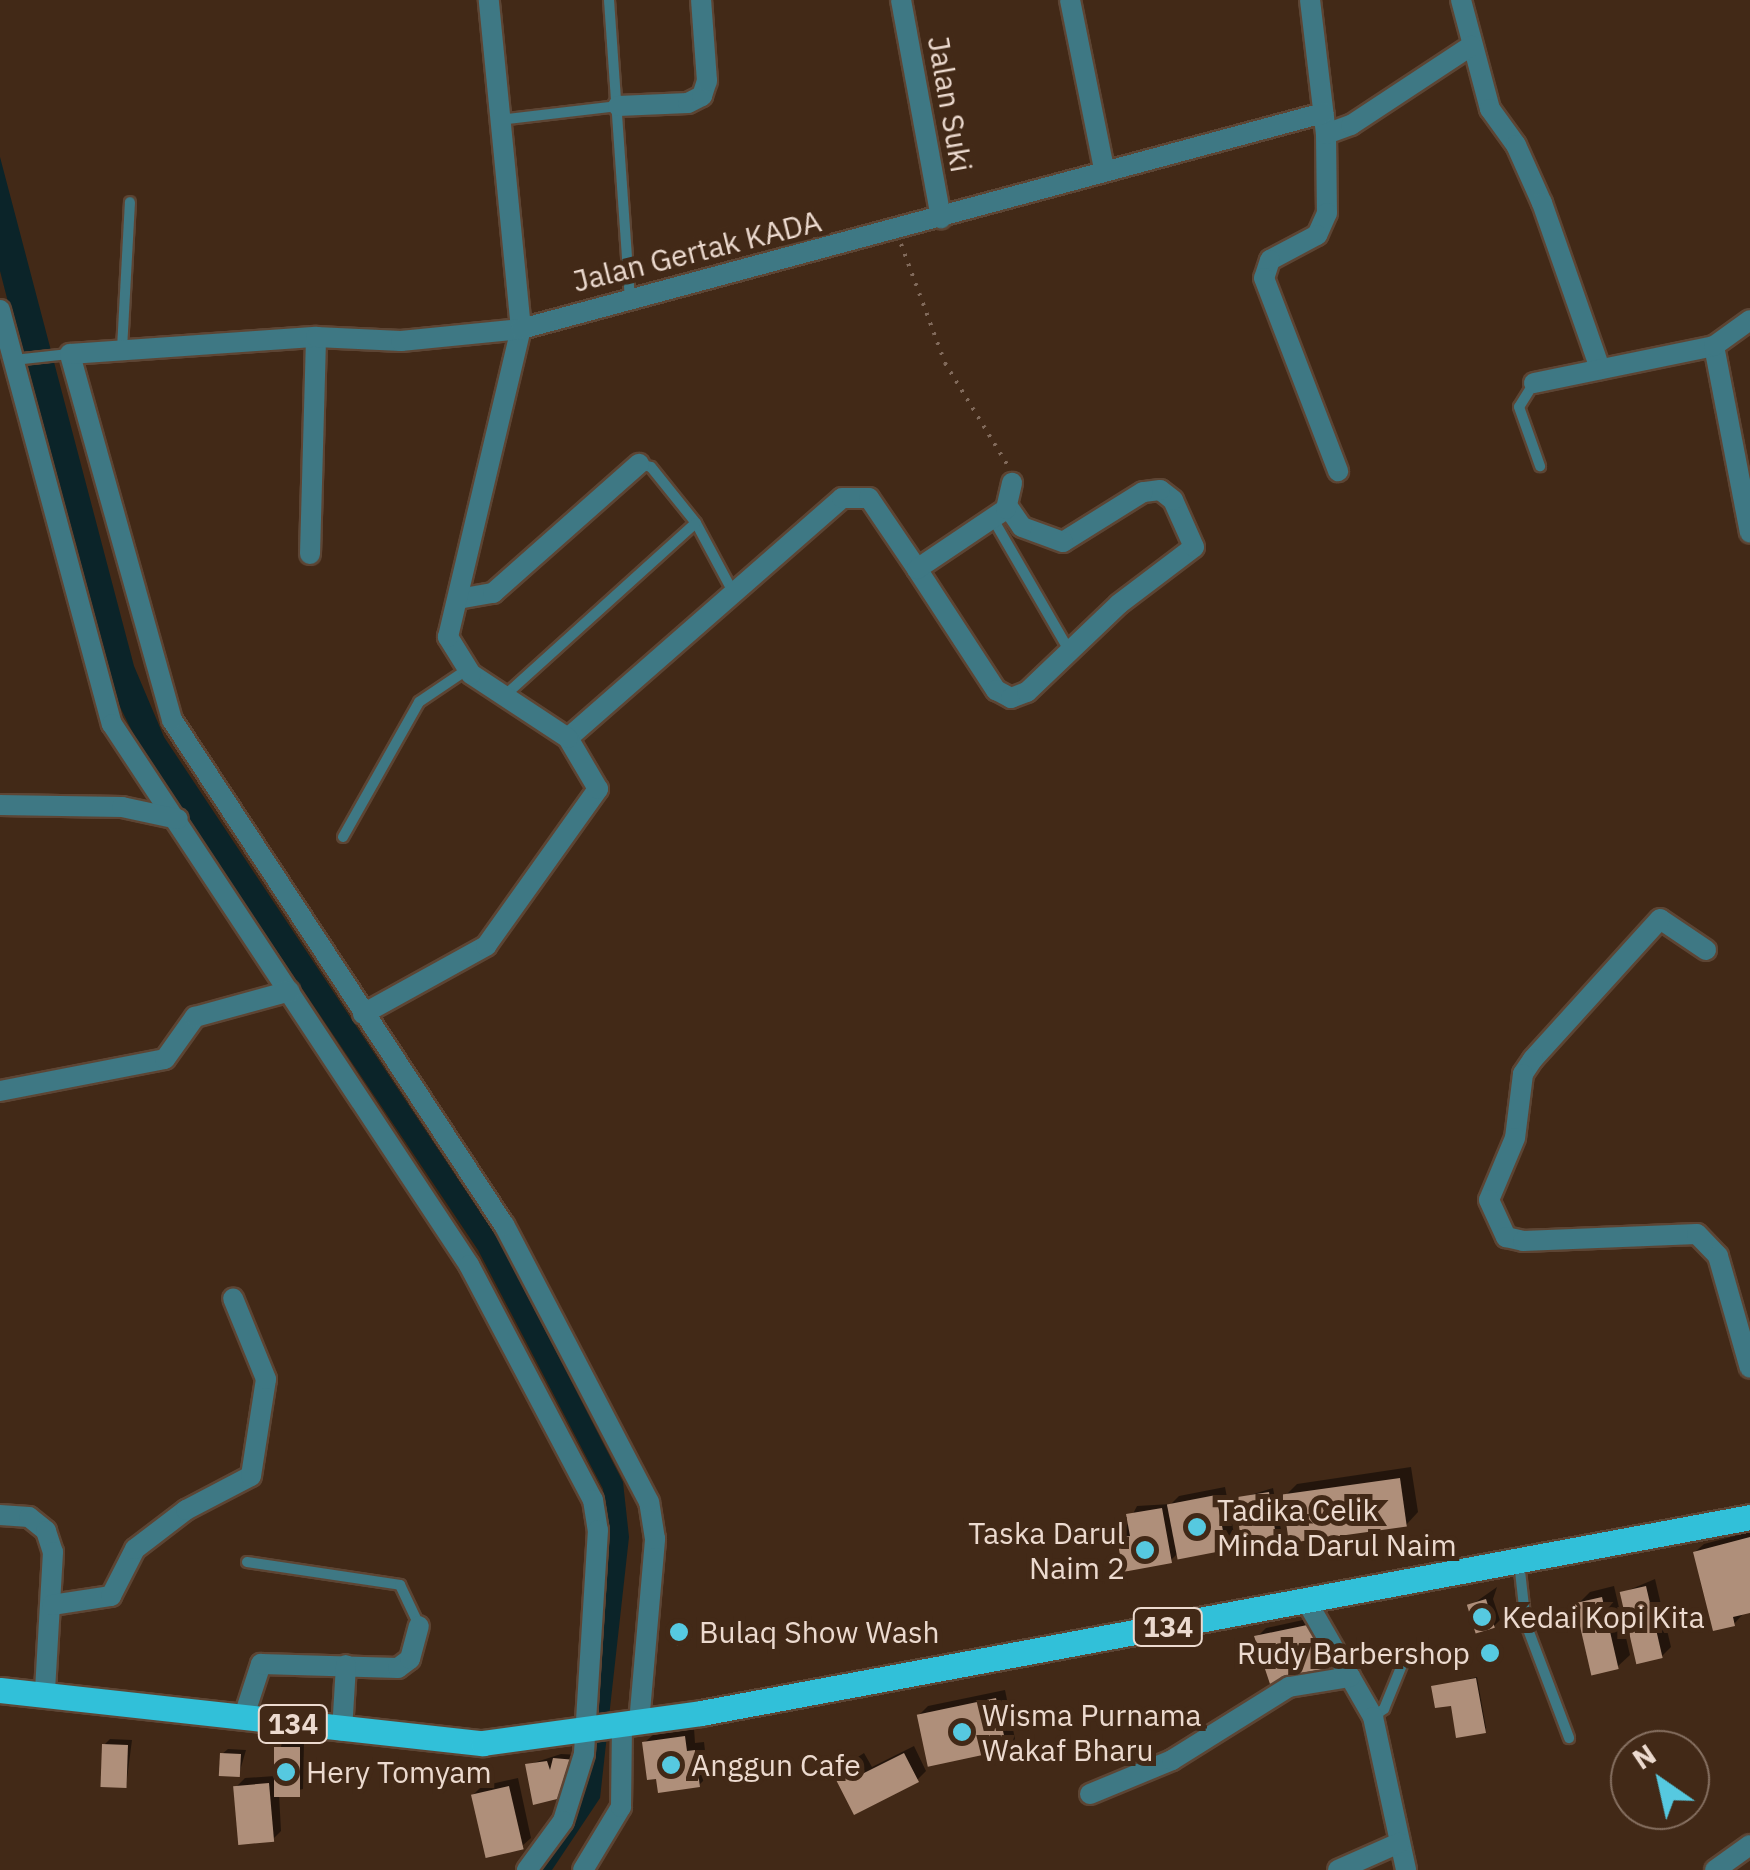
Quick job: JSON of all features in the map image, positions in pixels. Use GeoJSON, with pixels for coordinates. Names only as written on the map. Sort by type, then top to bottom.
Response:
{"type":"FeatureCollection","features":[{"type":"Feature","properties":{"kind":"main road","name":"134"},"geometry":{"type":"LineString","coordinates":[[0,1690],[46,1690],[342,1732],[483,1743],[586,1732],[1307,1602],[1750,1517]]}},
{"type":"Feature","properties":{"kind":"street"},"geometry":{"type":"LineString","coordinates":[[364,1014],[489,943],[597,794],[596,778],[568,738],[502,698],[468,669],[448,636],[522,328],[498,120],[489,0]]}},
{"type":"Feature","properties":{"kind":"street"},"geometry":{"type":"LineString","coordinates":[[618,106],[688,104],[702,96],[708,81],[701,0]]}},
{"type":"Feature","properties":{"kind":"street","name":"Jalan Suki"},"geometry":{"type":"LineString","coordinates":[[901,0],[941,218]]}},
{"type":"Feature","properties":{"kind":"street"},"geometry":{"type":"LineString","coordinates":[[1070,0],[1104,168]]}},
{"type":"Feature","properties":{"kind":"street"},"geometry":{"type":"LineString","coordinates":[[1310,0],[1325,124],[1322,228],[1270,260],[1264,278],[1338,470]]}},
{"type":"Feature","properties":{"kind":"street"},"geometry":{"type":"LineString","coordinates":[[1461,0],[1490,108],[1516,144],[1542,203],[1600,370]]}},
{"type":"Feature","properties":{"kind":"street","name":"Jalan Gertak KADA"},"geometry":{"type":"LineString","coordinates":[[70,354],[316,337],[401,341],[522,328],[941,218],[1104,168],[1325,124],[1350,125],[1471,46]]}},
{"type":"Feature","properties":{"kind":"street"},"geometry":{"type":"LineString","coordinates":[[0,310],[112,724],[178,818],[469,1265],[593,1500],[598,1530],[586,1732],[577,1790],[563,1821],[527,1870]]}},
{"type":"Feature","properties":{"kind":"street"},"geometry":{"type":"LineString","coordinates":[[1534,383],[1714,346],[1750,320]]}},
{"type":"Feature","properties":{"kind":"street"},"geometry":{"type":"LineString","coordinates":[[310,554],[316,337]]}},
{"type":"Feature","properties":{"kind":"street"},"geometry":{"type":"LineString","coordinates":[[1714,346],[1750,533]]}},
{"type":"Feature","properties":{"kind":"street"},"geometry":{"type":"LineString","coordinates":[[70,354],[172,720],[504,1225],[649,1502],[655,1539],[621,1807],[583,1870]]}},
{"type":"Feature","properties":{"kind":"street"},"geometry":{"type":"LineString","coordinates":[[458,599],[494,593],[639,464]]}},
{"type":"Feature","properties":{"kind":"street"},"geometry":{"type":"LineString","coordinates":[[917,569],[1000,513],[1012,483]]}},
{"type":"Feature","properties":{"kind":"street"},"geometry":{"type":"LineString","coordinates":[[568,738],[851,494],[869,498],[1002,696],[1028,692],[1119,604],[1191,554],[1192,532],[1160,490],[1144,492],[1056,542],[1000,513]]}},
{"type":"Feature","properties":{"kind":"street"},"geometry":{"type":"LineString","coordinates":[[0,804],[122,807],[178,818]]}},
{"type":"Feature","properties":{"kind":"street"},"geometry":{"type":"LineString","coordinates":[[1706,950],[1660,918],[1533,1060],[1523,1074],[1515,1138],[1490,1200],[1506,1237],[1523,1241],[1697,1234],[1718,1256],[1750,1368]]}},
{"type":"Feature","properties":{"kind":"street"},"geometry":{"type":"LineString","coordinates":[[0,1091],[165,1059],[195,1016],[290,991]]}},
{"type":"Feature","properties":{"kind":"street"},"geometry":{"type":"LineString","coordinates":[[52,1606],[111,1596],[131,1553],[254,1472],[266,1379],[233,1298]]}},
{"type":"Feature","properties":{"kind":"street"},"geometry":{"type":"LineString","coordinates":[[0,1515],[29,1517],[46,1531],[53,1552],[46,1690]]}},
{"type":"Feature","properties":{"kind":"street"},"geometry":{"type":"LineString","coordinates":[[1307,1602],[1374,1717],[1406,1870]]}},
{"type":"Feature","properties":{"kind":"street"},"geometry":{"type":"LineString","coordinates":[[244,1716],[256,1670],[268,1661],[404,1665],[419,1626]]}},
{"type":"Feature","properties":{"kind":"street"},"geometry":{"type":"LineString","coordinates":[[342,1732],[346,1666]]}},
{"type":"Feature","properties":{"kind":"street"},"geometry":{"type":"LineString","coordinates":[[1090,1794],[1172,1760],[1288,1686],[1350,1676]]}},
{"type":"Feature","properties":{"kind":"street"},"geometry":{"type":"LineString","coordinates":[[1338,1870],[1399,1844]]}},
{"type":"Feature","properties":{"kind":"street"},"geometry":{"type":"LineString","coordinates":[[1715,1870],[1750,1844]]}},
{"type":"Feature","properties":{"kind":"lane"},"geometry":{"type":"LineString","coordinates":[[610,0],[630,297]]}},
{"type":"Feature","properties":{"kind":"lane"},"geometry":{"type":"LineString","coordinates":[[498,120],[618,106]]}},
{"type":"Feature","properties":{"kind":"lane"},"geometry":{"type":"LineString","coordinates":[[122,349],[130,202]]}},
{"type":"Feature","properties":{"kind":"lane"},"geometry":{"type":"LineString","coordinates":[[14,360],[70,354]]}},
{"type":"Feature","properties":{"kind":"lane"},"geometry":{"type":"LineString","coordinates":[[1534,383],[1519,407],[1540,466]]}},
{"type":"Feature","properties":{"kind":"lane"},"geometry":{"type":"LineString","coordinates":[[639,464],[651,467],[696,523],[734,593]]}},
{"type":"Feature","properties":{"kind":"lane"},"geometry":{"type":"LineString","coordinates":[[1000,513],[1069,650]]}},
{"type":"Feature","properties":{"kind":"lane"},"geometry":{"type":"LineString","coordinates":[[502,698],[696,523]]}},
{"type":"Feature","properties":{"kind":"lane"},"geometry":{"type":"LineString","coordinates":[[343,837],[420,702],[468,669]]}},
{"type":"Feature","properties":{"kind":"lane"},"geometry":{"type":"LineString","coordinates":[[1519,1561],[1526,1624],[1570,1738]]}},
{"type":"Feature","properties":{"kind":"lane"},"geometry":{"type":"LineString","coordinates":[[247,1562],[400,1585],[419,1626]]}},
{"type":"Feature","properties":{"kind":"lane"},"geometry":{"type":"LineString","coordinates":[[1374,1717],[1384,1709],[1402,1665]]}},
{"type":"Feature","properties":{"kind":"path"},"geometry":{"type":"LineString","coordinates":[[896,230],[946,363],[1003,450],[1012,483]]}},
{"type":"Feature","properties":{"kind":"water"},"geometry":{"type":"Polygon","coordinates":[[[0,157],[134,666],[164,737],[499,1241],[623,1482],[629,1537],[600,1798],[552,1870],[536,1870],[581,1801],[608,1534],[603,1489],[478,1250],[141,749],[104,675],[0,271],[0,157]]]}},
{"type":"Feature","properties":{"kind":"building"},"geometry":{"type":"Polygon","coordinates":[[[1400,1478],[1407,1527],[1289,1543],[1282,1495],[1400,1478]]]}},
{"type":"Feature","properties":{"kind":"building","name":"Tadika Celik Minda Darul Naim"},"geometry":{"type":"Polygon","coordinates":[[[1269,1492],[1277,1542],[1242,1548],[1234,1497],[1269,1492]]]}},
{"type":"Feature","properties":{"kind":"building","name":"Tadika Celik Minda Darul Naim"},"geometry":{"type":"Polygon","coordinates":[[[1216,1495],[1227,1550],[1178,1560],[1167,1505],[1216,1495]]]}},
{"type":"Feature","properties":{"kind":"building","name":"Taska Darul Naim 2"},"geometry":{"type":"Polygon","coordinates":[[[1162,1508],[1172,1563],[1123,1572],[1117,1538],[1130,1536],[1126,1514],[1162,1508]]]}},
{"type":"Feature","properties":{"kind":"building"},"geometry":{"type":"Polygon","coordinates":[[[1750,1537],[1750,1613],[1733,1617],[1735,1626],[1713,1631],[1693,1552],[1750,1537]]]}},
{"type":"Feature","properties":{"kind":"building"},"geometry":{"type":"Polygon","coordinates":[[[1646,1586],[1663,1658],[1636,1664],[1620,1592],[1646,1586]]]}},
{"type":"Feature","properties":{"kind":"building"},"geometry":{"type":"Polygon","coordinates":[[[1602,1597],[1619,1669],[1591,1675],[1575,1603],[1602,1597]]]}},
{"type":"Feature","properties":{"kind":"building","name":"Kedai Kopi Kita"},"geometry":{"type":"Polygon","coordinates":[[[1486,1599],[1495,1628],[1476,1634],[1467,1605],[1486,1599]]]}},
{"type":"Feature","properties":{"kind":"building","name":"Bulaq Show Wash"},"geometry":{"type":"Polygon","coordinates":[[[681,1620],[691,1638],[677,1646],[667,1628],[681,1620]]]}},
{"type":"Feature","properties":{"kind":"building"},"geometry":{"type":"Polygon","coordinates":[[[1312,1624],[1337,1667],[1270,1684],[1254,1636],[1312,1624]]]}},
{"type":"Feature","properties":{"kind":"building"},"geometry":{"type":"Polygon","coordinates":[[[1476,1678],[1486,1733],[1456,1738],[1451,1706],[1435,1708],[1431,1686],[1476,1678]]]}},
{"type":"Feature","properties":{"kind":"building","name":"Wisma Purnama Wakaf Bharu"},"geometry":{"type":"Polygon","coordinates":[[[996,1698],[1007,1750],[928,1767],[917,1715],[996,1698]]]}},
{"type":"Feature","properties":{"kind":"building","name":"Anggun Cafe"},"geometry":{"type":"Polygon","coordinates":[[[685,1736],[687,1751],[695,1750],[700,1787],[658,1793],[656,1779],[647,1780],[642,1742],[685,1736]]]}},
{"type":"Feature","properties":{"kind":"building"},"geometry":{"type":"Polygon","coordinates":[[[102,1744],[128,1745],[126,1788],[100,1787],[102,1744]]]}},
{"type":"Feature","properties":{"kind":"building","name":"Hery Tomyam"},"geometry":{"type":"Polygon","coordinates":[[[274,1747],[300,1747],[300,1797],[274,1797],[274,1747]]]}},
{"type":"Feature","properties":{"kind":"building"},"geometry":{"type":"Polygon","coordinates":[[[220,1753],[241,1754],[240,1777],[219,1776],[220,1753]]]}},
{"type":"Feature","properties":{"kind":"building"},"geometry":{"type":"Polygon","coordinates":[[[904,1753],[919,1782],[854,1815],[832,1772],[855,1760],[862,1774],[904,1753]]]}},
{"type":"Feature","properties":{"kind":"building"},"geometry":{"type":"Polygon","coordinates":[[[553,1758],[576,1760],[569,1796],[533,1805],[525,1764],[547,1761],[550,1770],[553,1758]]]}},
{"type":"Feature","properties":{"kind":"building"},"geometry":{"type":"Polygon","coordinates":[[[269,1783],[274,1842],[238,1845],[233,1786],[269,1783]]]}},
{"type":"Feature","properties":{"kind":"building"},"geometry":{"type":"Polygon","coordinates":[[[509,1786],[524,1849],[486,1858],[471,1795],[509,1786]]]}},
{"type":"Feature","properties":{"kind":"place","name":"Tadika Celik Minda Darul Naim"},"geometry":{"type":"Point","coordinates":[1197,1527]}},
{"type":"Feature","properties":{"kind":"place","name":"Taska Darul Naim 2"},"geometry":{"type":"Point","coordinates":[1145,1550]}},
{"type":"Feature","properties":{"kind":"place","name":"Kedai Kopi Kita"},"geometry":{"type":"Point","coordinates":[1482,1617]}},
{"type":"Feature","properties":{"kind":"place","name":"Bulaq Show Wash"},"geometry":{"type":"Point","coordinates":[679,1632]}},
{"type":"Feature","properties":{"kind":"place","name":"Rudy Barbershop"},"geometry":{"type":"Point","coordinates":[1490,1653]}},
{"type":"Feature","properties":{"kind":"place","name":"Wisma Purnama Wakaf Bharu"},"geometry":{"type":"Point","coordinates":[962,1732]}},
{"type":"Feature","properties":{"kind":"place","name":"Anggun Cafe"},"geometry":{"type":"Point","coordinates":[671,1765]}},
{"type":"Feature","properties":{"kind":"place","name":"Hery Tomyam"},"geometry":{"type":"Point","coordinates":[286,1772]}}]}
